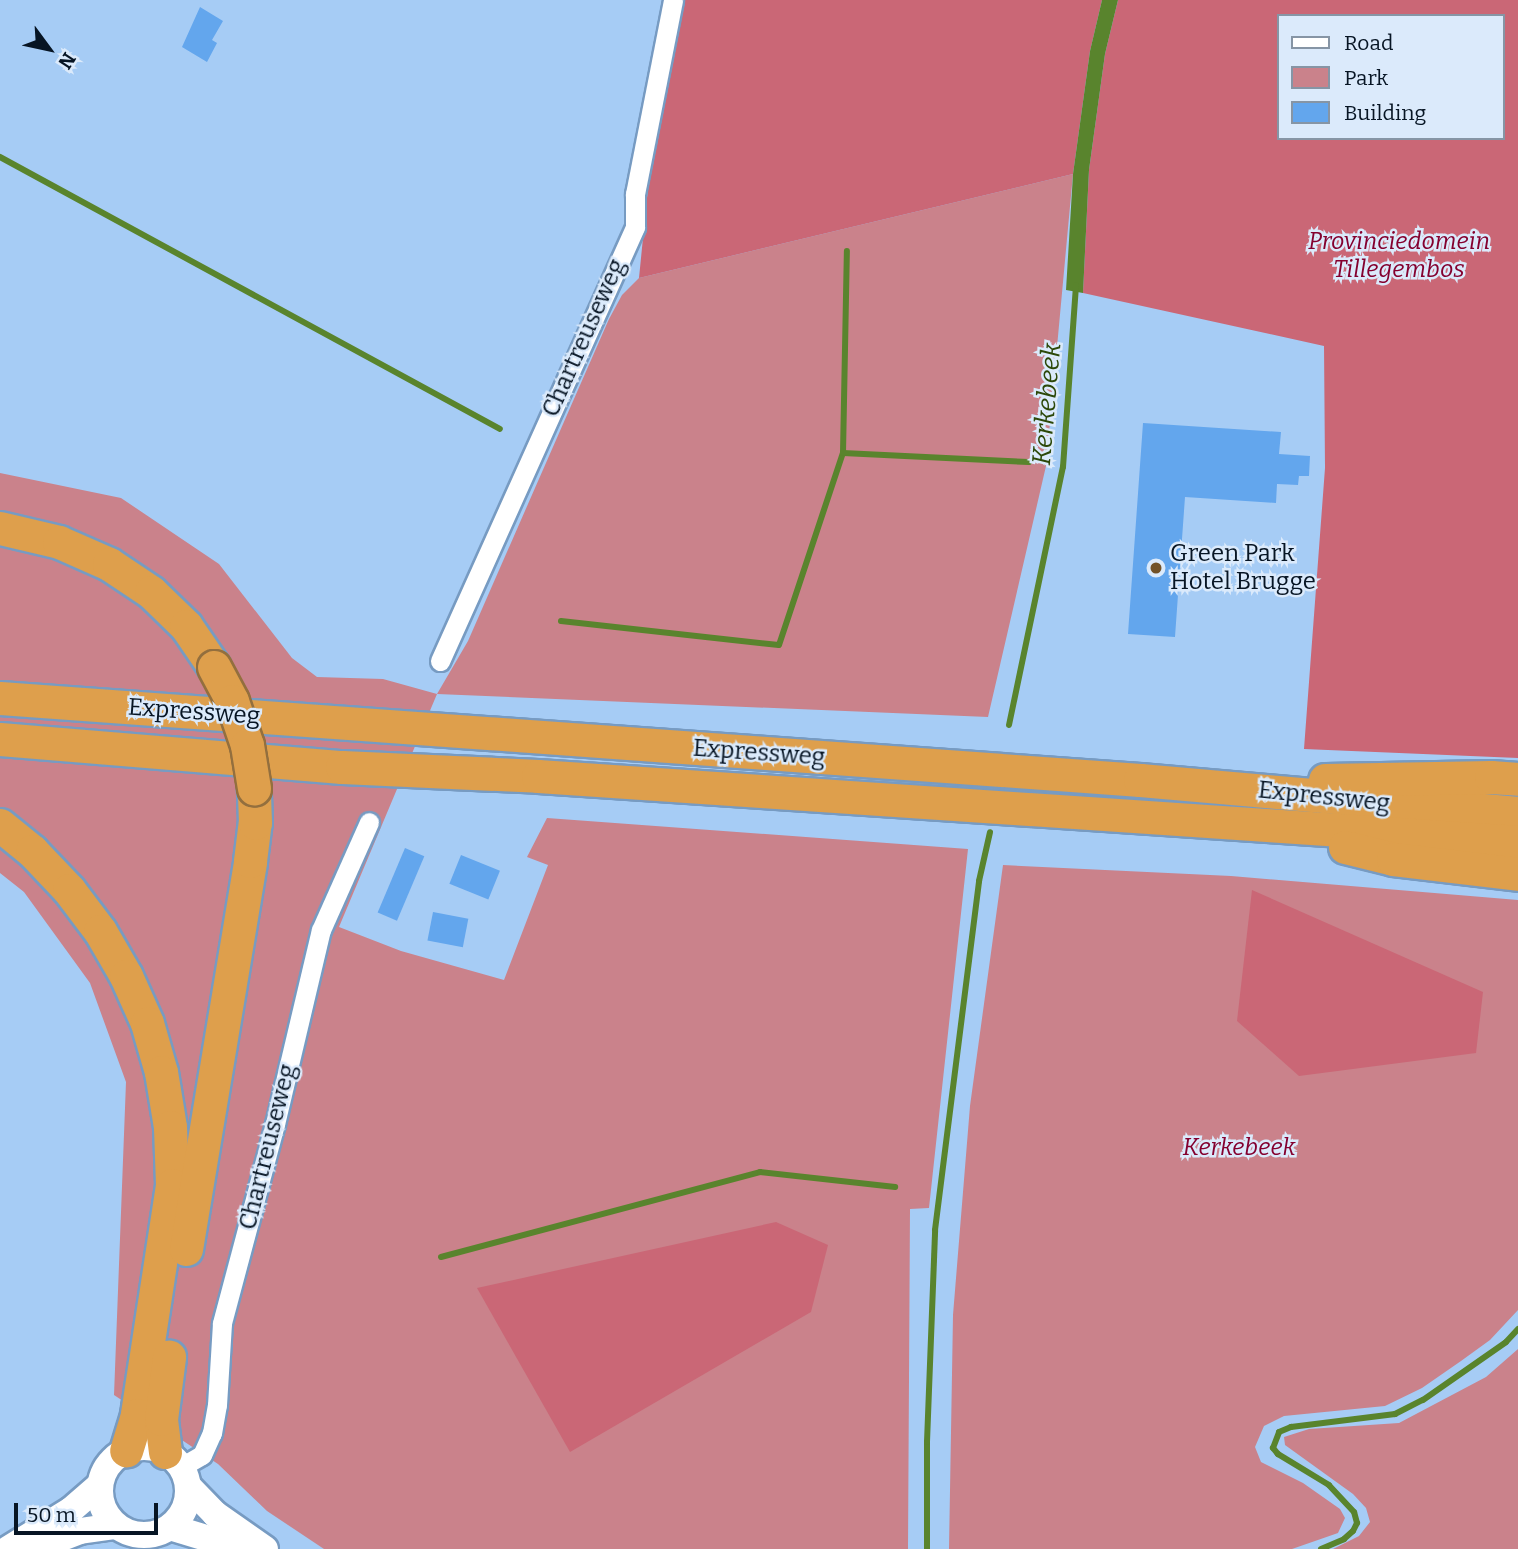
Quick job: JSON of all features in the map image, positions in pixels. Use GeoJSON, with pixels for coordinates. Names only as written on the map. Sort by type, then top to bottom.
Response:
{"type":"FeatureCollection","features":[{"type":"Feature","properties":{"kind":"highway"},"geometry":{"type":"LineString","coordinates":[[0,528],[59,542],[109,564],[151,592],[186,626],[214,667],[232,701],[247,745],[254,788],[255,823],[166,1378],[162,1419],[178,1468]]}},
{"type":"Feature","properties":{"kind":"highway","name":"Expressweg"},"geometry":{"type":"LineString","coordinates":[[0,698],[1220,787],[1518,813]]}},
{"type":"Feature","properties":{"kind":"highway","name":"Expressweg"},"geometry":{"type":"LineString","coordinates":[[0,739],[342,767],[566,778],[1261,827],[1518,842]]}},
{"type":"Feature","properties":{"kind":"highway"},"geometry":{"type":"LineString","coordinates":[[1220,787],[1353,779],[1518,779]]}},
{"type":"Feature","properties":{"kind":"highway"},"geometry":{"type":"LineString","coordinates":[[0,825],[32,851],[69,890],[100,931],[142,1011],[161,1072],[170,1127],[172,1185],[137,1415],[126,1450]]}},
{"type":"Feature","properties":{"kind":"highway"},"geometry":{"type":"LineString","coordinates":[[1261,827],[1393,859],[1518,874]]}},
{"type":"Feature","properties":{"kind":"street","name":"Chartreuseweg"},"geometry":{"type":"LineString","coordinates":[[440,661],[635,227],[635,194],[673,0]]}},
{"type":"Feature","properties":{"kind":"street","name":"Chartreuseweg"},"geometry":{"type":"LineString","coordinates":[[178,1468],[202,1455],[212,1433],[224,1315],[275,1124],[321,930],[369,822]]}},
{"type":"Feature","properties":{"kind":"street"},"geometry":{"type":"LineString","coordinates":[[8,1549],[71,1510],[99,1486],[110,1461],[126,1450],[153,1447],[178,1468],[215,1514],[265,1549]]}},
{"type":"Feature","properties":{"kind":"street"},"geometry":{"type":"LineString","coordinates":[[33,1549],[80,1531],[116,1526],[143,1535],[170,1527],[180,1516],[187,1501],[178,1468]]}},
{"type":"Feature","properties":{"kind":"street"},"geometry":{"type":"LineString","coordinates":[[99,1486],[103,1508],[116,1526]]}},
{"type":"Feature","properties":{"kind":"street"},"geometry":{"type":"LineString","coordinates":[[170,1527],[242,1549]]}},
{"type":"Feature","properties":{"kind":"green space"},"geometry":{"type":"Polygon","coordinates":[[[684,0],[1102,0],[1090,51],[1073,174],[639,278],[651,158],[684,0]]]}},
{"type":"Feature","properties":{"kind":"green space","name":"Provinciedomein Tillegembos"},"geometry":{"type":"Polygon","coordinates":[[[1118,0],[1518,0],[1518,758],[1304,749],[1325,468],[1324,346],[1083,293],[1089,170],[1105,54],[1118,0]]]}},
{"type":"Feature","properties":{"kind":"green space"},"geometry":{"type":"Polygon","coordinates":[[[1073,174],[1046,466],[988,717],[437,694],[468,641],[609,319],[622,295],[639,278],[1073,174]]]}},
{"type":"Feature","properties":{"kind":"green space"},"geometry":{"type":"Polygon","coordinates":[[[0,473],[121,498],[219,564],[292,658],[317,677],[383,679],[437,694],[339,927],[401,951],[504,980],[548,865],[527,857],[547,818],[968,849],[929,1208],[910,1209],[908,1549],[324,1549],[267,1511],[218,1464],[114,1395],[126,1082],[90,983],[24,892],[0,873],[0,473]]]}},
{"type":"Feature","properties":{"kind":"green space","name":"Kerkebeek"},"geometry":{"type":"Polygon","coordinates":[[[1003,865],[1231,876],[1518,900],[1518,1310],[1490,1340],[1461,1361],[1422,1388],[1385,1406],[1284,1416],[1264,1426],[1255,1447],[1261,1462],[1303,1483],[1340,1509],[1345,1518],[1338,1533],[1292,1549],[949,1549],[953,1315],[970,1106],[1003,865]]]}},
{"type":"Feature","properties":{"kind":"green space"},"geometry":{"type":"Polygon","coordinates":[[[1252,890],[1483,992],[1476,1053],[1299,1076],[1237,1021],[1252,890]]]}},
{"type":"Feature","properties":{"kind":"green space"},"geometry":{"type":"Polygon","coordinates":[[[776,1222],[828,1245],[811,1312],[570,1452],[477,1288],[776,1222]]]}},
{"type":"Feature","properties":{"kind":"green space"},"geometry":{"type":"Polygon","coordinates":[[[1518,1349],[1518,1549],[1333,1549],[1359,1536],[1370,1522],[1366,1508],[1353,1494],[1285,1445],[1284,1437],[1309,1429],[1399,1423],[1486,1377],[1518,1349]]]}},
{"type":"Feature","properties":{"kind":"shaded area"},"geometry":{"type":"Polygon","coordinates":[[[1102,0],[1118,0],[1105,54],[1089,170],[1083,293],[1066,290],[1073,174],[1090,51],[1102,0]]]}},
{"type":"Feature","properties":{"kind":"building"},"geometry":{"type":"Polygon","coordinates":[[[200,7],[223,21],[212,40],[217,43],[207,62],[182,47],[200,7]]]}},
{"type":"Feature","properties":{"kind":"building","name":"Green Park Hotel Brugge"},"geometry":{"type":"Polygon","coordinates":[[[1143,423],[1281,432],[1279,454],[1310,456],[1309,476],[1299,476],[1298,485],[1277,484],[1276,503],[1185,497],[1175,637],[1128,634],[1143,423]]]}},
{"type":"Feature","properties":{"kind":"building"},"geometry":{"type":"Polygon","coordinates":[[[405,848],[424,856],[397,921],[378,912],[405,848]]]}},
{"type":"Feature","properties":{"kind":"building"},"geometry":{"type":"Polygon","coordinates":[[[461,855],[500,871],[488,899],[449,884],[461,855]]]}},
{"type":"Feature","properties":{"kind":"building"},"geometry":{"type":"Polygon","coordinates":[[[433,912],[468,919],[463,947],[427,940],[433,912]]]}},
{"type":"Feature","properties":{"kind":"waterway"},"geometry":{"type":"LineString","coordinates":[[0,157],[500,429]]}},
{"type":"Feature","properties":{"kind":"waterway"},"geometry":{"type":"LineString","coordinates":[[561,621],[779,645],[843,453],[847,251]]}},
{"type":"Feature","properties":{"kind":"waterway","name":"Kerkebeek"},"geometry":{"type":"LineString","coordinates":[[1009,725],[1063,467],[1076,285]]}},
{"type":"Feature","properties":{"kind":"waterway"},"geometry":{"type":"LineString","coordinates":[[843,453],[1029,462]]}},
{"type":"Feature","properties":{"kind":"waterway","name":"Kerkebeek"},"geometry":{"type":"LineString","coordinates":[[927,1549],[927,1442],[935,1230],[979,881],[990,832]]}},
{"type":"Feature","properties":{"kind":"waterway"},"geometry":{"type":"LineString","coordinates":[[441,1257],[760,1172],[895,1187]]}},
{"type":"Feature","properties":{"kind":"waterway"},"geometry":{"type":"LineString","coordinates":[[1321,1549],[1344,1539],[1353,1531],[1357,1523],[1354,1512],[1329,1485],[1278,1454],[1273,1448],[1279,1432],[1291,1427],[1395,1414],[1423,1400],[1506,1342],[1518,1329]]}},
{"type":"Feature","properties":{"kind":"place","name":"Green Park Hotel Brugge"},"geometry":{"type":"Point","coordinates":[1156,568]}}]}
